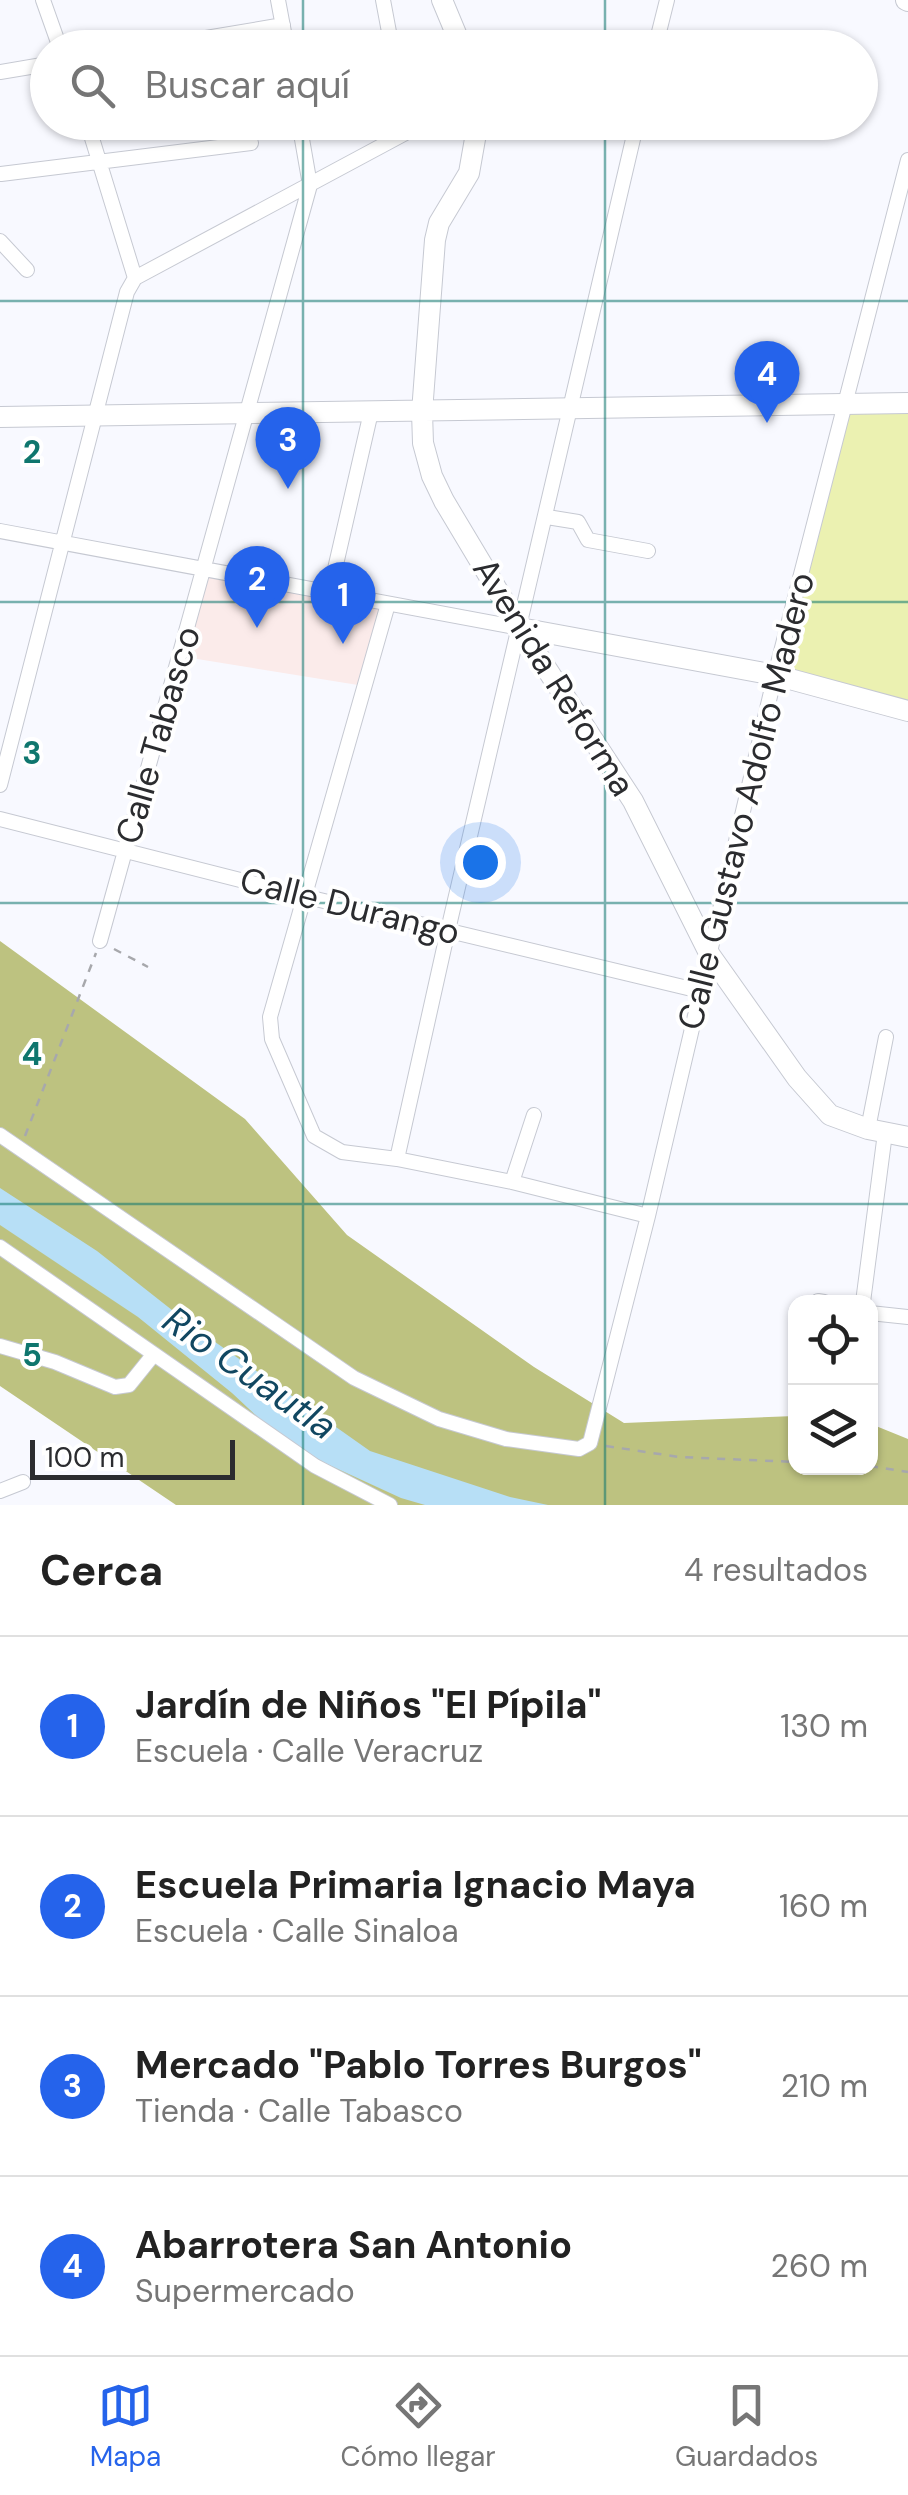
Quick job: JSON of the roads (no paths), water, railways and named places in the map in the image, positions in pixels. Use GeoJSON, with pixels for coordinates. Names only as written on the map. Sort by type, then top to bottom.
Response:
{"type":"FeatureCollection","features":[{"type":"Feature","properties":{"kind":"street"},"geometry":{"type":"LineString","coordinates":[[43,0],[54,30]]}},
{"type":"Feature","properties":{"kind":"street"},"geometry":{"type":"LineString","coordinates":[[278,0],[284,30]]}},
{"type":"Feature","properties":{"kind":"street"},"geometry":{"type":"LineString","coordinates":[[383,0],[389,30]]}},
{"type":"Feature","properties":{"kind":"street"},"geometry":{"type":"LineString","coordinates":[[442,0],[454,30]]}},
{"type":"Feature","properties":{"kind":"street"},"geometry":{"type":"LineString","coordinates":[[660,30],[667,0]]}},
{"type":"Feature","properties":{"kind":"street"},"geometry":{"type":"LineString","coordinates":[[258,30],[283,26]]}},
{"type":"Feature","properties":{"kind":"street"},"geometry":{"type":"LineString","coordinates":[[0,72],[30,67]]}},
{"type":"Feature","properties":{"kind":"street"},"geometry":{"type":"LineString","coordinates":[[93,140],[135,278]]}},
{"type":"Feature","properties":{"kind":"street","name":"Calle Tabasco"},"geometry":{"type":"LineString","coordinates":[[100,941],[310,186],[302,140]]}},
{"type":"Feature","properties":{"kind":"street"},"geometry":{"type":"LineString","coordinates":[[0,784],[126,292],[135,278],[310,186],[384,140]]}},
{"type":"Feature","properties":{"kind":"street","name":"Avenida Reforma"},"geometry":{"type":"LineString","coordinates":[[475,140],[470,173],[439,222],[435,240],[422,412],[432,476],[520,628],[633,801],[710,956],[797,1078],[830,1115],[908,1137]]}},
{"type":"Feature","properties":{"kind":"street"},"geometry":{"type":"LineString","coordinates":[[398,1159],[633,140]]}},
{"type":"Feature","properties":{"kind":"street"},"geometry":{"type":"LineString","coordinates":[[1,174],[251,142]]}},
{"type":"Feature","properties":{"kind":"street","name":"Calle Gustavo Adolfo Madero"},"geometry":{"type":"LineString","coordinates":[[0,1135],[354,1378],[440,1419],[506,1440],[579,1449],[590,1443],[648,1216],[775,675],[908,160]]}},
{"type":"Feature","properties":{"kind":"street"},"geometry":{"type":"LineString","coordinates":[[3,250],[27,270]]}},
{"type":"Feature","properties":{"kind":"street"},"geometry":{"type":"LineString","coordinates":[[0,416],[908,403]]}},
{"type":"Feature","properties":{"kind":"street"},"geometry":{"type":"LineString","coordinates":[[329,594],[371,412]]}},
{"type":"Feature","properties":{"kind":"street"},"geometry":{"type":"LineString","coordinates":[[547,517],[578,522],[588,540],[648,551]]}},
{"type":"Feature","properties":{"kind":"street"},"geometry":{"type":"LineString","coordinates":[[0,531],[775,675],[908,712]]}},
{"type":"Feature","properties":{"kind":"street"},"geometry":{"type":"LineString","coordinates":[[388,604],[270,1018],[272,1039],[314,1136],[342,1152],[512,1182],[648,1216]]}},
{"type":"Feature","properties":{"kind":"street","name":"Calle Durango"},"geometry":{"type":"LineString","coordinates":[[0,819],[700,991]]}},
{"type":"Feature","properties":{"kind":"street"},"geometry":{"type":"LineString","coordinates":[[863,1295],[886,1037]]}},
{"type":"Feature","properties":{"kind":"street"},"geometry":{"type":"LineString","coordinates":[[512,1182],[534,1115]]}},
{"type":"Feature","properties":{"kind":"street"},"geometry":{"type":"LineString","coordinates":[[0,1247],[314,1466],[390,1505]]}},
{"type":"Feature","properties":{"kind":"street"},"geometry":{"type":"LineString","coordinates":[[878,1314],[908,1318]]}},
{"type":"Feature","properties":{"kind":"street"},"geometry":{"type":"LineString","coordinates":[[0,1346],[55,1362],[115,1387],[129,1385],[154,1354]]}},
{"type":"Feature","properties":{"kind":"street"},"geometry":{"type":"LineString","coordinates":[[0,1491],[23,1482]]}},
{"type":"Feature","properties":{"kind":"water","name":"Rio Cuautla"},"geometry":{"type":"Polygon","coordinates":[[[0,1188],[97,1251],[191,1325],[370,1451],[510,1497],[548,1505],[425,1505],[327,1464],[279,1437],[232,1393],[138,1317],[0,1225],[0,1188]]]}},
{"type":"Feature","properties":{"kind":"place","name":"Abarrotera San Antonio"},"geometry":{"type":"Point","coordinates":[767,423]}},
{"type":"Feature","properties":{"kind":"place","name":"Mercado \"Pablo Torres Burgos\""},"geometry":{"type":"Point","coordinates":[288,489]}},
{"type":"Feature","properties":{"kind":"place","name":"Escuela Primaria Ignacio Maya"},"geometry":{"type":"Point","coordinates":[257,628]}},
{"type":"Feature","properties":{"kind":"place","name":"Jardín de Niños \"El Pípila\""},"geometry":{"type":"Point","coordinates":[343,644]}}]}
